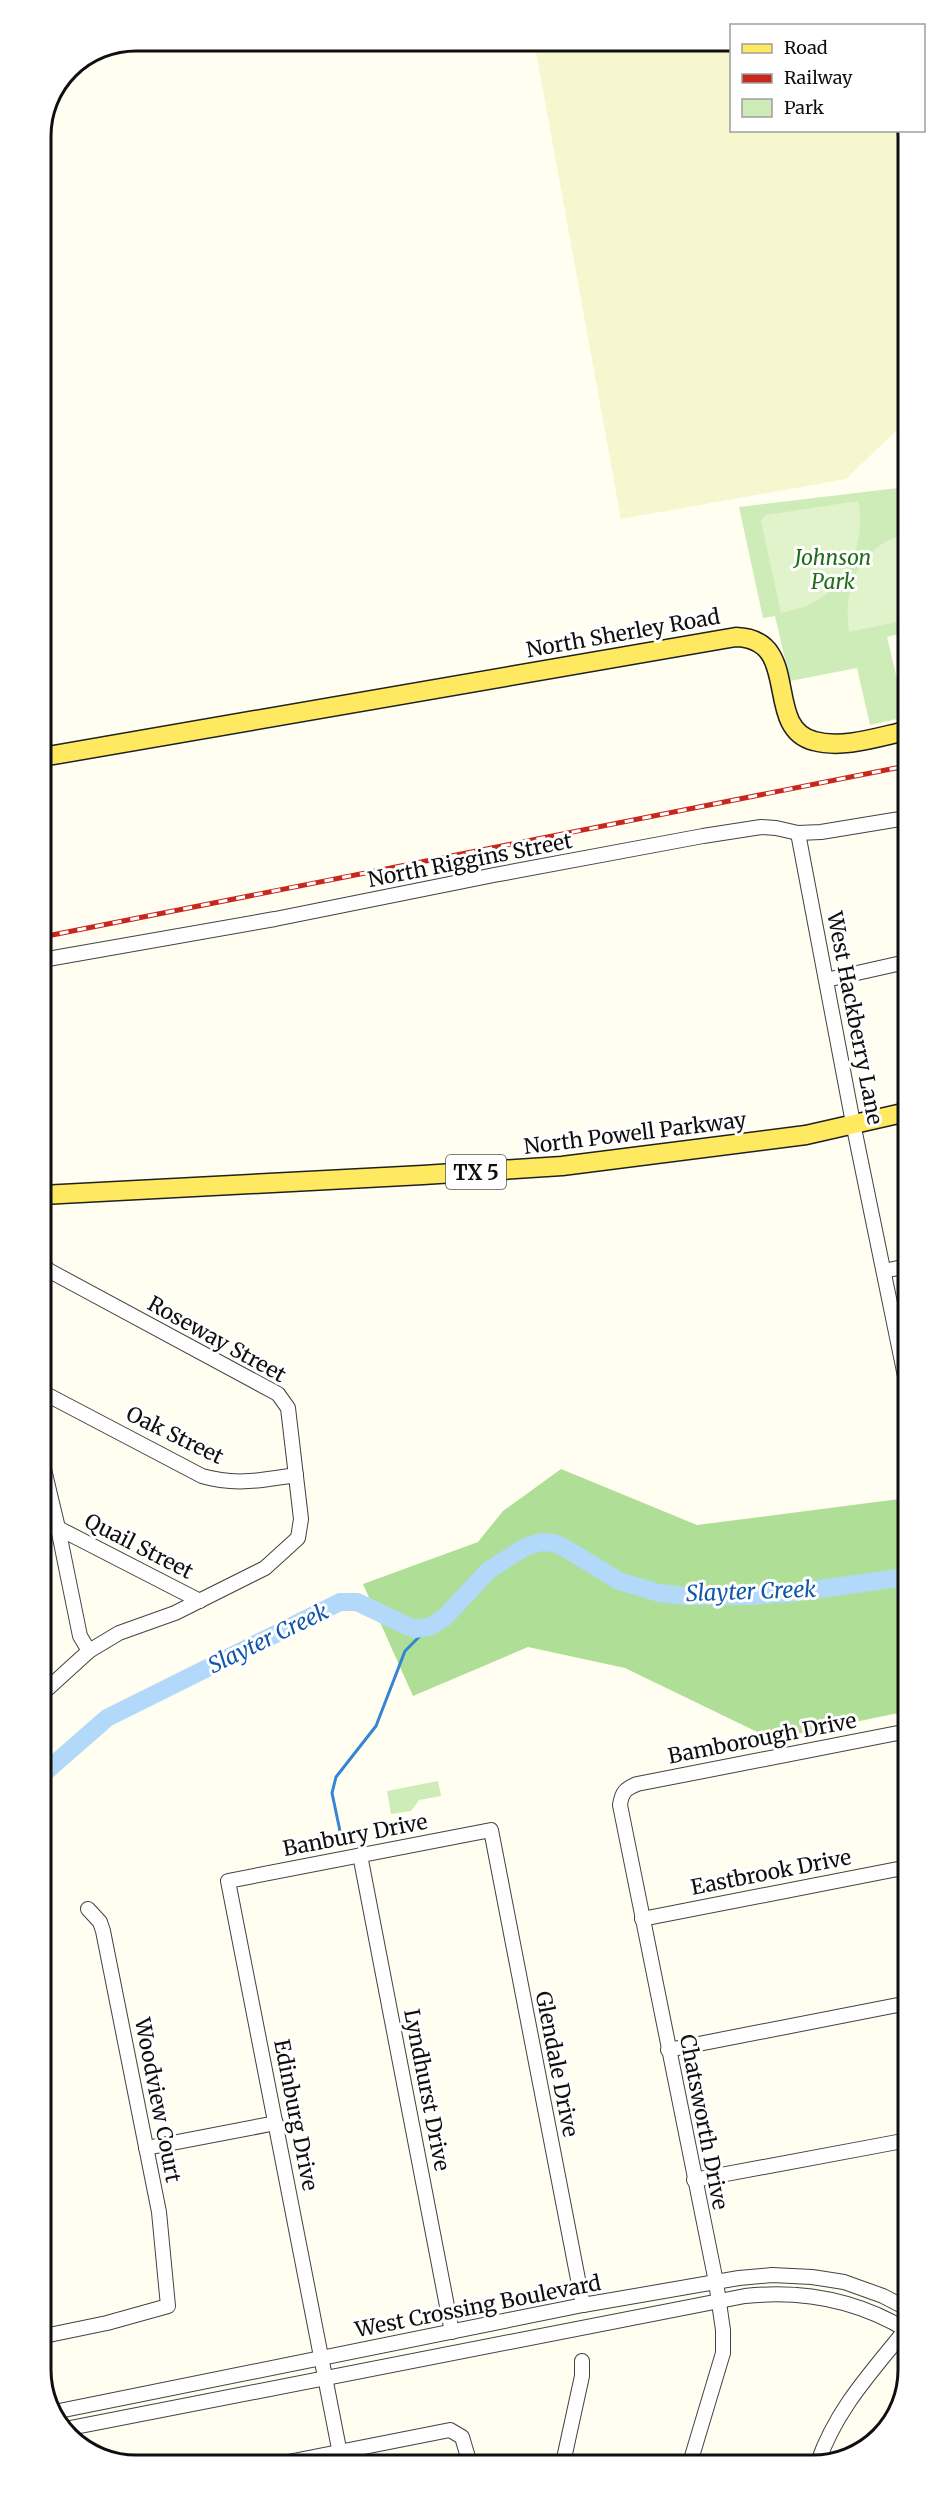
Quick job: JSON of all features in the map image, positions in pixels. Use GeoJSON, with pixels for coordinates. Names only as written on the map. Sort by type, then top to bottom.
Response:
{"type":"FeatureCollection","features":[{"type":"Feature","properties":{"kind":"main road","name":"North Sherley Road"},"geometry":{"type":"LineString","coordinates":[[51,755],[707,640],[742,637],[757,640],[771,653],[789,717],[796,729],[807,738],[818,742],[839,743],[898,732]]}},
{"type":"Feature","properties":{"kind":"main road","name":"North Powell Parkway"},"geometry":{"type":"LineString","coordinates":[[51,1195],[434,1175],[562,1166],[783,1138],[898,1114]]}},
{"type":"Feature","properties":{"kind":"street","name":"North Riggins Street"},"geometry":{"type":"LineString","coordinates":[[51,958],[275,920],[494,874],[703,836],[761,827],[798,833],[856,828],[898,820]]}},
{"type":"Feature","properties":{"kind":"street","name":"West Hackberry Lane"},"geometry":{"type":"LineString","coordinates":[[798,833],[853,1123],[898,1341]]}},
{"type":"Feature","properties":{"kind":"street"},"geometry":{"type":"LineString","coordinates":[[826,980],[898,964]]}},
{"type":"Feature","properties":{"kind":"street"},"geometry":{"type":"LineString","coordinates":[[884,1271],[898,1268]]}},
{"type":"Feature","properties":{"kind":"street","name":"Roseway Street"},"geometry":{"type":"LineString","coordinates":[[51,1276],[278,1394],[288,1408],[301,1519],[298,1538],[265,1568],[200,1601],[119,1633],[88,1651],[51,1685]]}},
{"type":"Feature","properties":{"kind":"street","name":"Oak Street"},"geometry":{"type":"LineString","coordinates":[[51,1397],[202,1476],[223,1482],[239,1482],[296,1475]]}},
{"type":"Feature","properties":{"kind":"street"},"geometry":{"type":"LineString","coordinates":[[51,1499],[80,1636],[88,1651]]}},
{"type":"Feature","properties":{"kind":"street","name":"Quail Street"},"geometry":{"type":"LineString","coordinates":[[58,1528],[200,1601]]}},
{"type":"Feature","properties":{"kind":"street","name":"Bamborough Drive"},"geometry":{"type":"LineString","coordinates":[[626,1788],[898,1733]]}},
{"type":"Feature","properties":{"kind":"street","name":"Chatsworth Drive"},"geometry":{"type":"LineString","coordinates":[[626,1788],[621,1795],[620,1805],[716,2282],[723,2330],[723,2353],[692,2455]]}},
{"type":"Feature","properties":{"kind":"street","name":"Banbury Drive"},"geometry":{"type":"LineString","coordinates":[[228,1881],[491,1830]]}},
{"type":"Feature","properties":{"kind":"street","name":"Glendale Drive"},"geometry":{"type":"LineString","coordinates":[[491,1830],[584,2305]]}},
{"type":"Feature","properties":{"kind":"street","name":"Lyndhurst Drive"},"geometry":{"type":"LineString","coordinates":[[360,1855],[452,2332]]}},
{"type":"Feature","properties":{"kind":"street","name":"Eastbrook Drive"},"geometry":{"type":"LineString","coordinates":[[642,1919],[898,1869]]}},
{"type":"Feature","properties":{"kind":"street","name":"Edinburg Drive"},"geometry":{"type":"LineString","coordinates":[[228,1881],[340,2455]]}},
{"type":"Feature","properties":{"kind":"street","name":"Woodview Court"},"geometry":{"type":"LineString","coordinates":[[51,2335],[107,2323],[168,2306],[161,2229],[102,1926],[88,1909]]}},
{"type":"Feature","properties":{"kind":"street"},"geometry":{"type":"LineString","coordinates":[[668,2050],[898,2005]]}},
{"type":"Feature","properties":{"kind":"street"},"geometry":{"type":"LineString","coordinates":[[146,2148],[276,2123]]}},
{"type":"Feature","properties":{"kind":"street"},"geometry":{"type":"LineString","coordinates":[[694,2180],[898,2142]]}},
{"type":"Feature","properties":{"kind":"street","name":"West Crossing Boulevard"},"geometry":{"type":"LineString","coordinates":[[61,2411],[584,2305],[739,2278],[772,2275],[812,2277],[844,2282],[898,2304]]}},
{"type":"Feature","properties":{"kind":"street","name":"West Crossing Boulevard"},"geometry":{"type":"LineString","coordinates":[[73,2427],[325,2376],[763,2294],[823,2298],[867,2310],[898,2326]]}},
{"type":"Feature","properties":{"kind":"street"},"geometry":{"type":"LineString","coordinates":[[821,2454],[834,2422],[847,2402],[898,2341]]}},
{"type":"Feature","properties":{"kind":"street"},"geometry":{"type":"LineString","coordinates":[[565,2455],[582,2376],[582,2361]]}},
{"type":"Feature","properties":{"kind":"street"},"geometry":{"type":"LineString","coordinates":[[353,2455],[450,2430],[462,2437],[467,2455]]}},
{"type":"Feature","properties":{"kind":"green space"},"geometry":{"type":"Polygon","coordinates":[[[536,51],[730,51],[730,132],[898,132],[898,429],[846,479],[621,519],[536,51]]]}},
{"type":"Feature","properties":{"kind":"green space","name":"Johnson Park"},"geometry":{"type":"Polygon","coordinates":[[[898,488],[898,634],[887,637],[898,683],[898,719],[870,725],[857,668],[790,681],[775,616],[763,618],[739,507],[898,488]]]}},
{"type":"Feature","properties":{"kind":"green space"},"geometry":{"type":"Polygon","coordinates":[[[858,501],[860,531],[852,560],[845,573],[836,585],[813,603],[781,613],[761,521],[766,515],[858,501]]]}},
{"type":"Feature","properties":{"kind":"green space"},"geometry":{"type":"Polygon","coordinates":[[[898,537],[898,622],[849,632],[848,600],[858,571],[866,558],[890,540],[898,537]]]}},
{"type":"Feature","properties":{"kind":"green space"},"geometry":{"type":"Polygon","coordinates":[[[561,1469],[697,1525],[898,1499],[898,1713],[772,1739],[625,1668],[528,1647],[413,1696],[363,1584],[478,1542],[503,1511],[561,1469]]]}},
{"type":"Feature","properties":{"kind":"green space"},"geometry":{"type":"Polygon","coordinates":[[[438,1781],[441,1796],[419,1800],[411,1811],[391,1814],[387,1791],[438,1781]]]}},
{"type":"Feature","properties":{"kind":"waterway","name":"Slayter Creek"},"geometry":{"type":"LineString","coordinates":[[51,1767],[107,1718],[340,1602],[357,1602],[414,1629],[429,1627],[444,1618],[489,1570],[525,1547],[541,1542],[554,1543],[565,1548],[619,1581],[659,1593],[685,1596],[749,1596],[790,1593],[898,1578]]}},
{"type":"Feature","properties":{"kind":"waterway"},"geometry":{"type":"LineString","coordinates":[[340,1831],[332,1793],[336,1777],[376,1726],[405,1651],[429,1627]]}},
{"type":"Feature","properties":{"kind":"railway"},"geometry":{"type":"LineString","coordinates":[[51,935],[898,768]]}}]}
